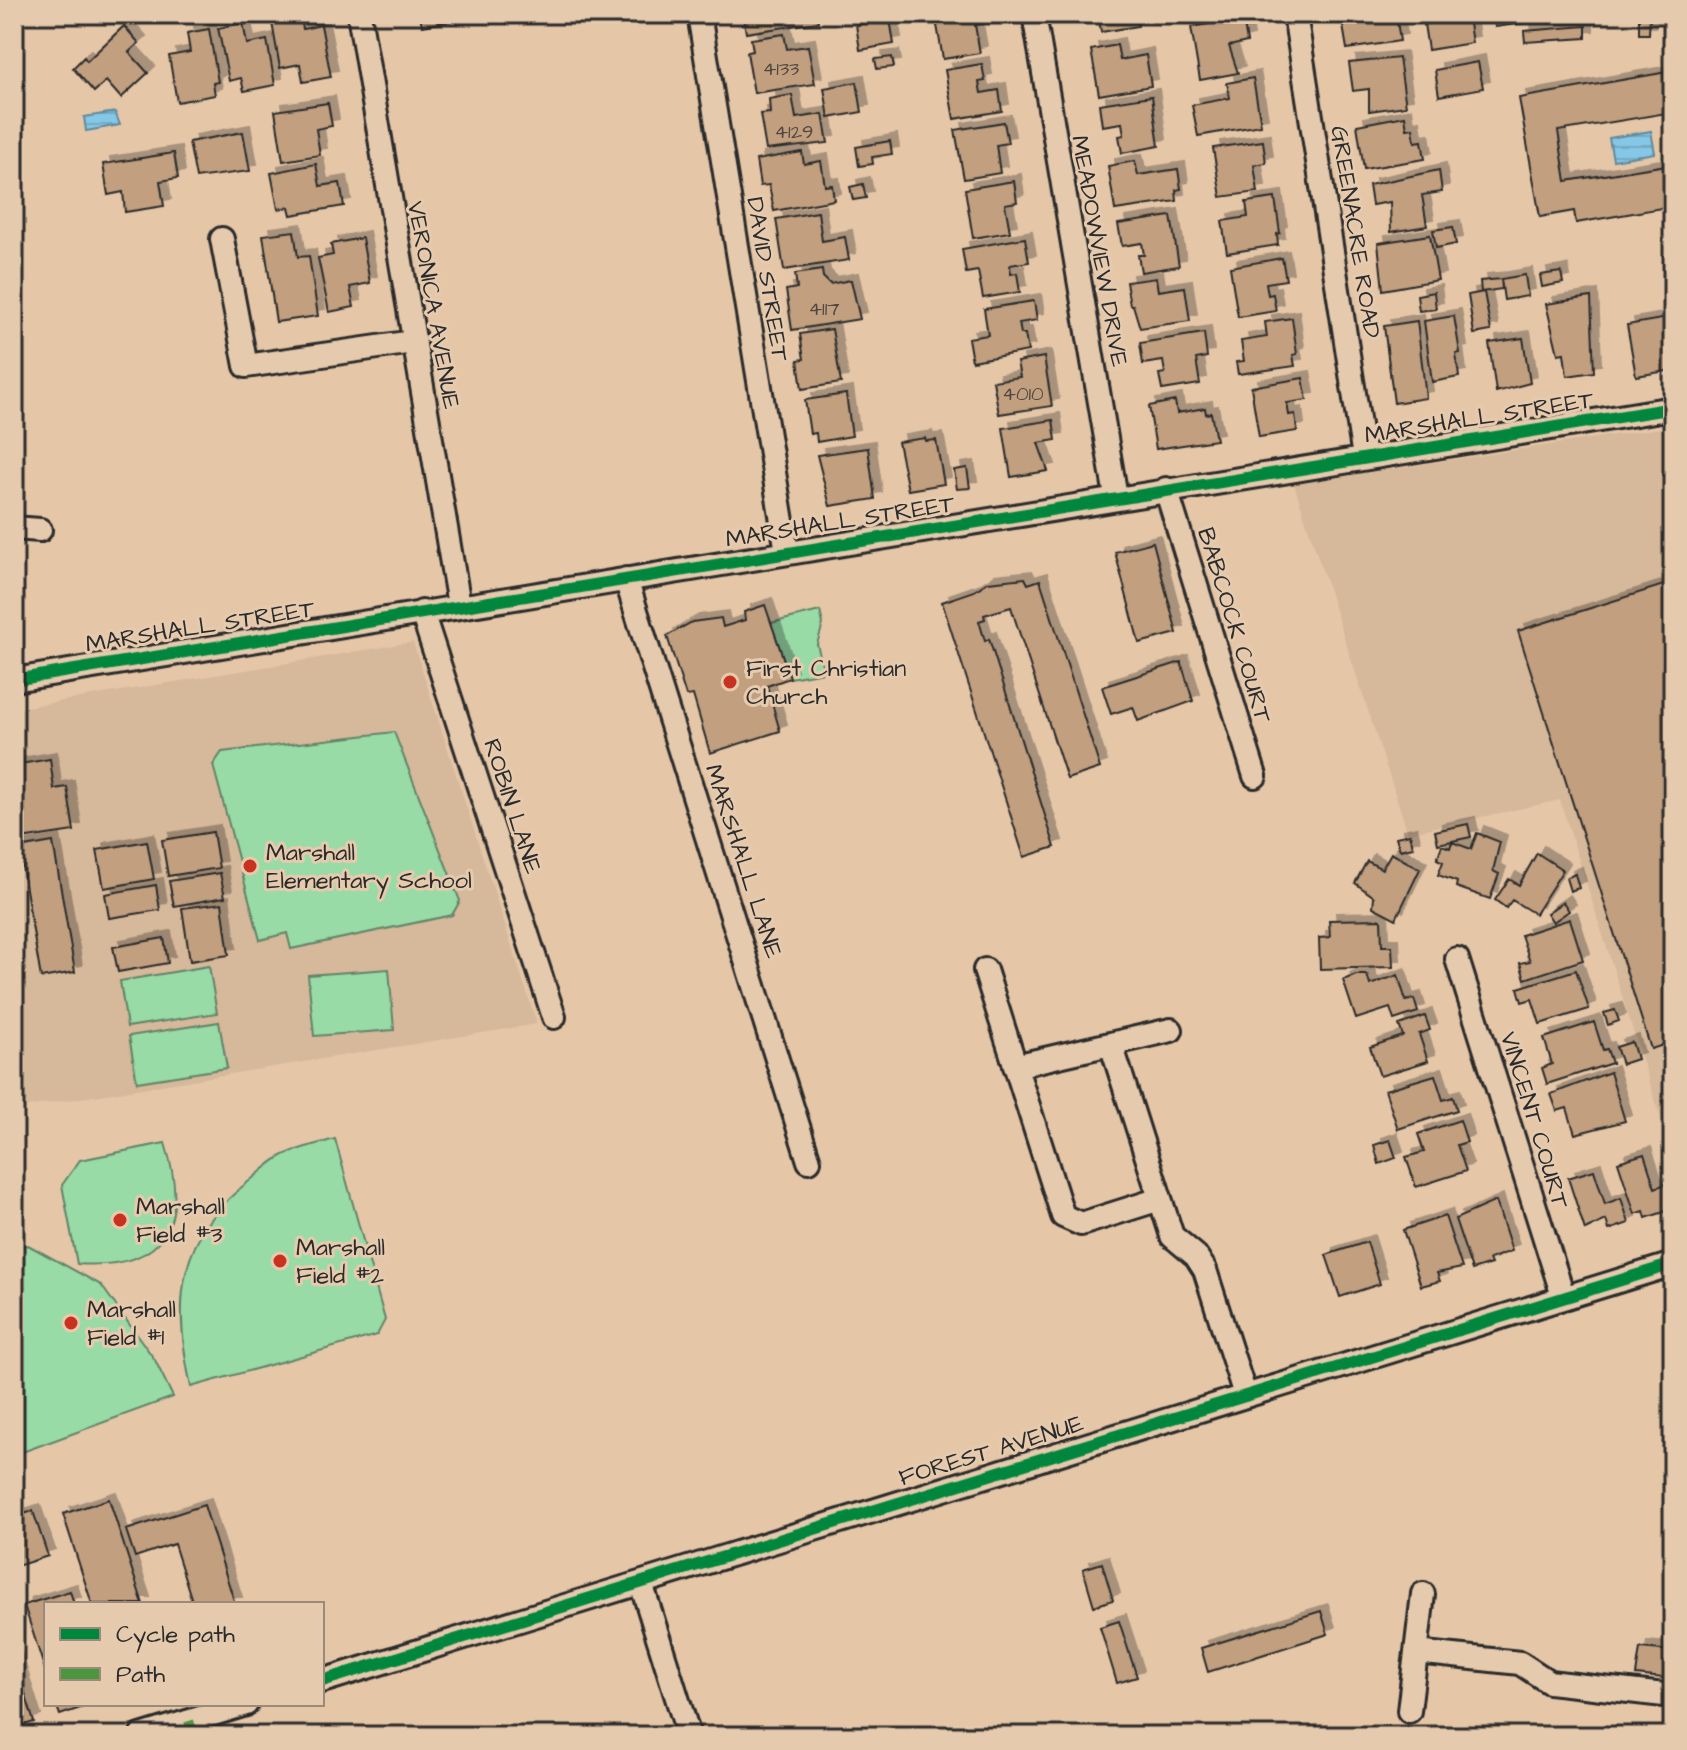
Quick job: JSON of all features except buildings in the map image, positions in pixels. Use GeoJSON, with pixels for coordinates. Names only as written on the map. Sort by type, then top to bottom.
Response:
{"type":"FeatureCollection","features":[{"type":"Feature","properties":{"kind":"street","name":"VERONICA AVENUE"},"geometry":{"type":"LineString","coordinates":[[359,14],[459,605]]}},
{"type":"Feature","properties":{"kind":"street","name":"DAVID STREET"},"geometry":{"type":"LineString","coordinates":[[699,14],[787,552]]}},
{"type":"Feature","properties":{"kind":"street","name":"MEADOWVIEW DRIVE"},"geometry":{"type":"LineString","coordinates":[[1034,14],[1116,497]]}},
{"type":"Feature","properties":{"kind":"street","name":"GREENACRE ROAD"},"geometry":{"type":"LineString","coordinates":[[1295,14],[1364,457]]}},
{"type":"Feature","properties":{"kind":"street"},"geometry":{"type":"LineString","coordinates":[[222,239],[246,366],[413,342]]}},
{"type":"Feature","properties":{"kind":"street","name":"MARSHALL STREET"},"geometry":{"type":"LineString","coordinates":[[14,680],[1673,408]]}},
{"type":"Feature","properties":{"kind":"street","name":"BABCOCK COURT"},"geometry":{"type":"LineString","coordinates":[[1166,489],[1255,776]]}},
{"type":"Feature","properties":{"kind":"street"},"geometry":{"type":"LineString","coordinates":[[14,528],[40,530]]}},
{"type":"Feature","properties":{"kind":"street","name":"MARSHALL LANE"},"geometry":{"type":"LineString","coordinates":[[626,579],[809,1161]]}},
{"type":"Feature","properties":{"kind":"street","name":"ROBIN LANE"},"geometry":{"type":"LineString","coordinates":[[422,612],[554,1017]]}},
{"type":"Feature","properties":{"kind":"street","name":"VINCENT COURT"},"geometry":{"type":"LineString","coordinates":[[1457,959],[1563,1296]]}},
{"type":"Feature","properties":{"kind":"street"},"geometry":{"type":"LineString","coordinates":[[985,970],[1066,1220],[1081,1224],[1160,1199]]}},
{"type":"Feature","properties":{"kind":"street"},"geometry":{"type":"LineString","coordinates":[[1015,1066],[1171,1030]]}},
{"type":"Feature","properties":{"kind":"street"},"geometry":{"type":"LineString","coordinates":[[1111,1044],[1172,1236],[1192,1252],[1205,1270],[1245,1395]]}},
{"type":"Feature","properties":{"kind":"street","name":"FOREST AVENUE"},"geometry":{"type":"LineString","coordinates":[[324,1680],[1673,1264]]}},
{"type":"Feature","properties":{"kind":"street"},"geometry":{"type":"LineString","coordinates":[[641,1583],[689,1736]]}},
{"type":"Feature","properties":{"kind":"street"},"geometry":{"type":"LineString","coordinates":[[1409,1711],[1423,1594]]}},
{"type":"Feature","properties":{"kind":"street"},"geometry":{"type":"LineString","coordinates":[[1416,1652],[1520,1663],[1549,1682],[1673,1696]]}},
{"type":"Feature","properties":{"kind":"street"},"geometry":{"type":"LineString","coordinates":[[141,1736],[239,1706]]}},
{"type":"Feature","properties":{"kind":"shaded area"},"geometry":{"type":"Polygon","coordinates":[[[1673,426],[1673,1136],[1667,1138],[1560,800],[1408,833],[1294,484],[1673,426]]]}},
{"type":"Feature","properties":{"kind":"shaded area","name":"Marshall Elementary School"},"geometry":{"type":"Polygon","coordinates":[[[413,642],[537,1024],[14,1109],[14,709],[413,642]]]}},
{"type":"Feature","properties":{"kind":"green space"},"geometry":{"type":"Polygon","coordinates":[[[820,611],[823,624],[817,644],[824,672],[790,678],[771,623],[820,611]]]}},
{"type":"Feature","properties":{"kind":"green space"},"geometry":{"type":"Polygon","coordinates":[[[394,732],[460,901],[452,915],[291,949],[287,933],[260,940],[213,765],[222,752],[394,732]]]}},
{"type":"Feature","properties":{"kind":"green space"},"geometry":{"type":"Polygon","coordinates":[[[209,966],[217,1013],[127,1027],[120,981],[209,966]]]}},
{"type":"Feature","properties":{"kind":"green space"},"geometry":{"type":"Polygon","coordinates":[[[389,969],[394,1030],[314,1036],[308,975],[389,969]]]}},
{"type":"Feature","properties":{"kind":"green space"},"geometry":{"type":"Polygon","coordinates":[[[219,1022],[227,1068],[137,1082],[129,1036],[219,1022]]]}},
{"type":"Feature","properties":{"kind":"green space","name":"Marshall Field #2"},"geometry":{"type":"Polygon","coordinates":[[[335,1139],[385,1320],[377,1335],[191,1387],[182,1326],[182,1298],[186,1271],[195,1246],[209,1222],[228,1200],[267,1166],[288,1153],[335,1139]]]}},
{"type":"Feature","properties":{"kind":"green space","name":"Marshall Field #3"},"geometry":{"type":"Polygon","coordinates":[[[165,1143],[174,1196],[172,1218],[164,1236],[151,1249],[132,1259],[108,1264],[77,1264],[62,1185],[80,1160],[165,1143]]]}},
{"type":"Feature","properties":{"kind":"green space","name":"Marshall Field #1"},"geometry":{"type":"Polygon","coordinates":[[[28,1245],[101,1285],[155,1360],[173,1397],[14,1455],[14,1248],[28,1245]]]}},
{"type":"Feature","properties":{"kind":"water"},"geometry":{"type":"Polygon","coordinates":[[[115,112],[120,125],[86,131],[84,117],[115,112]]]}},
{"type":"Feature","properties":{"kind":"water"},"geometry":{"type":"Polygon","coordinates":[[[1651,131],[1655,153],[1613,160],[1609,138],[1651,131]]]}},
{"type":"Feature","properties":{"kind":"marked path"},"geometry":{"type":"LineString","coordinates":[[189,1721],[194,1736]]}},
{"type":"Feature","properties":{"kind":"cycle path"},"geometry":{"type":"LineString","coordinates":[[14,680],[1673,408]]}},
{"type":"Feature","properties":{"kind":"cycle path"},"geometry":{"type":"LineString","coordinates":[[324,1680],[1673,1264]]}},
{"type":"Feature","properties":{"kind":"place","name":"First Christian Church"},"geometry":{"type":"Point","coordinates":[730,682]}},
{"type":"Feature","properties":{"kind":"place","name":"Marshall Elementary School"},"geometry":{"type":"Point","coordinates":[250,866]}},
{"type":"Feature","properties":{"kind":"place","name":"Marshall Field #3"},"geometry":{"type":"Point","coordinates":[120,1220]}},
{"type":"Feature","properties":{"kind":"place","name":"Marshall Field #2"},"geometry":{"type":"Point","coordinates":[280,1261]}},
{"type":"Feature","properties":{"kind":"place","name":"Marshall Field #1"},"geometry":{"type":"Point","coordinates":[71,1323]}}]}
